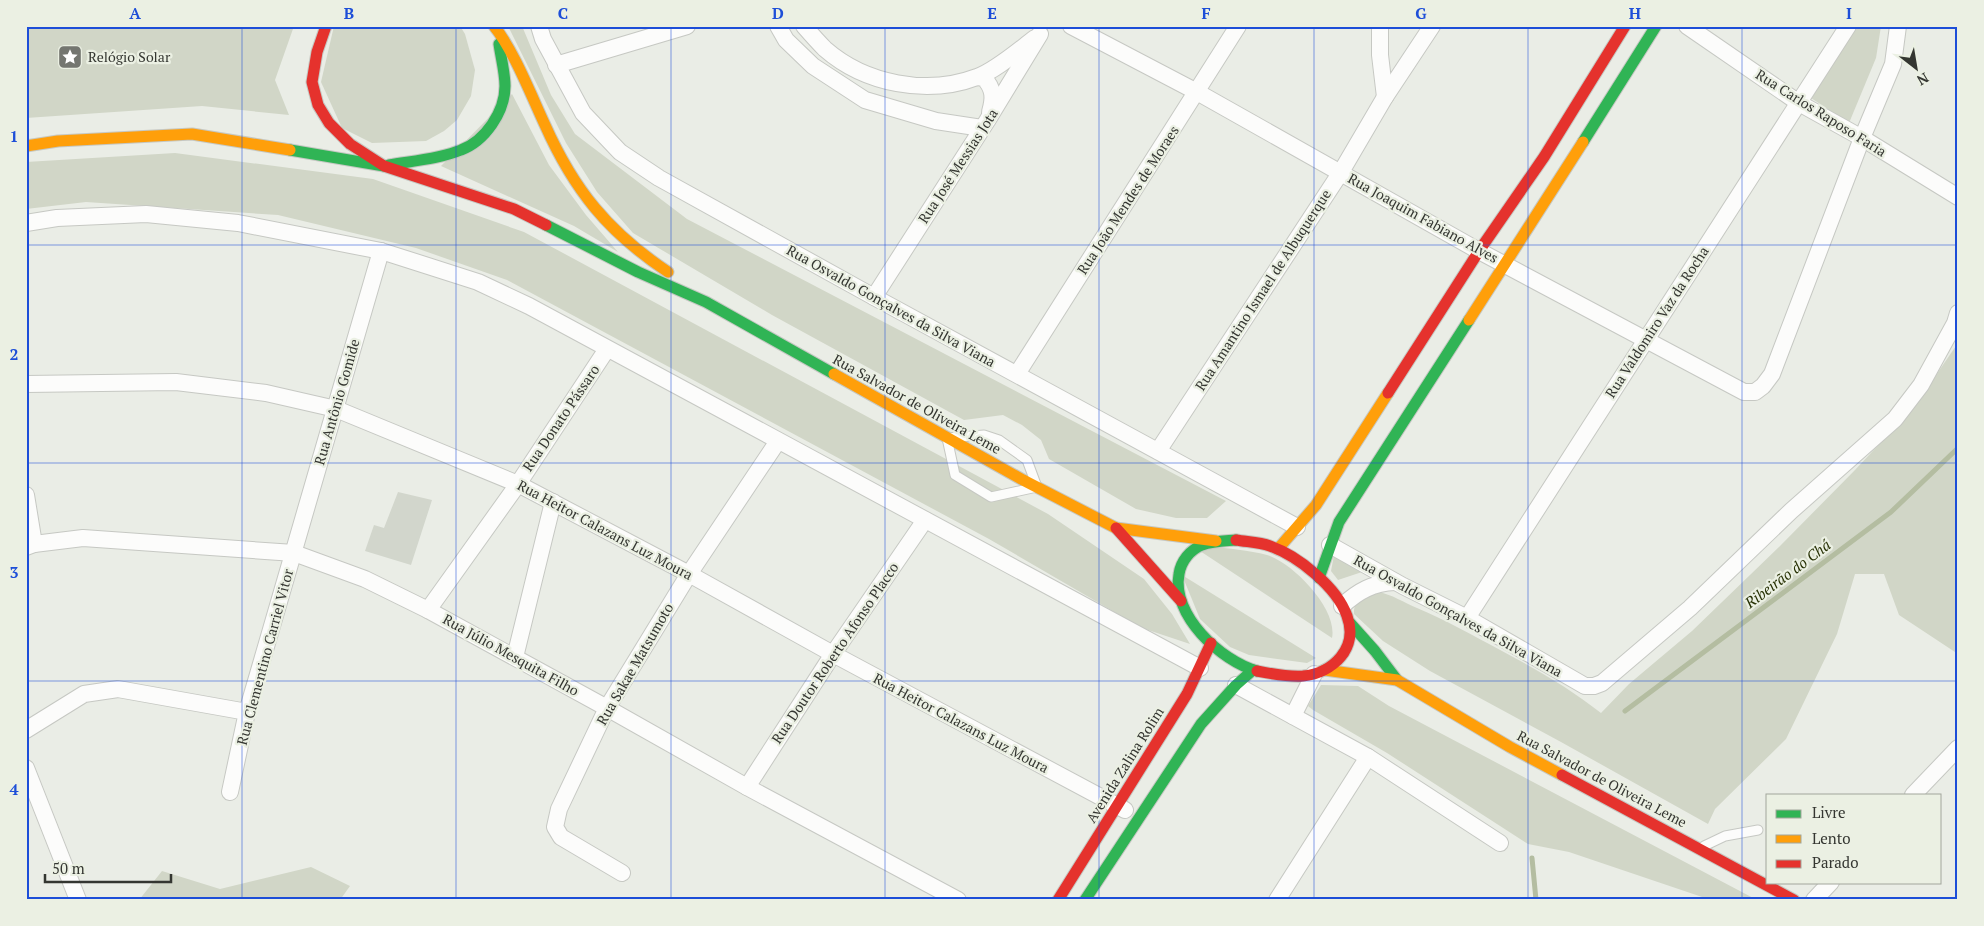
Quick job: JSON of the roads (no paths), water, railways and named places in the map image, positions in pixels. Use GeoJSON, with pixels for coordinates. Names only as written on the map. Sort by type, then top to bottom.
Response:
{"type":"FeatureCollection","features":[{"type":"Feature","properties":{"kind":"main road"},"geometry":{"type":"LineString","coordinates":[[326,26],[312,82],[318,105],[330,123],[350,144],[384,166],[426,159],[462,150],[484,135],[499,113],[505,87],[495,27]]}},
{"type":"Feature","properties":{"kind":"main road"},"geometry":{"type":"LineString","coordinates":[[1278,549],[1316,505],[1479,251],[1544,157],[1625,26]]}},
{"type":"Feature","properties":{"kind":"main road"},"geometry":{"type":"LineString","coordinates":[[1319,578],[1339,522],[1506,264],[1656,26]]}},
{"type":"Feature","properties":{"kind":"main road"},"geometry":{"type":"LineString","coordinates":[[495,27],[524,78],[567,169],[589,202],[620,237],[644,257],[684,282],[706,302]]}},
{"type":"Feature","properties":{"kind":"main road"},"geometry":{"type":"LineString","coordinates":[[26,146],[58,141],[192,134],[384,166],[514,209],[638,272],[706,302]]}},
{"type":"Feature","properties":{"kind":"main road","name":"Rua Salvador de Oliveira Leme"},"geometry":{"type":"LineString","coordinates":[[706,302],[947,438],[1116,528]]}},
{"type":"Feature","properties":{"kind":"main road"},"geometry":{"type":"LineString","coordinates":[[1116,528],[1216,541],[1236,540],[1260,543],[1278,549],[1294,558],[1319,578],[1342,606],[1350,624],[1352,634],[1346,650],[1337,662],[1320,672]]}},
{"type":"Feature","properties":{"kind":"main road"},"geometry":{"type":"LineString","coordinates":[[1116,528],[1181,601]]}},
{"type":"Feature","properties":{"kind":"main road"},"geometry":{"type":"LineString","coordinates":[[1216,541],[1192,551],[1181,566],[1177,582],[1184,609],[1211,643],[1232,659],[1253,670],[1296,676],[1320,672],[1397,680]]}},
{"type":"Feature","properties":{"kind":"main road"},"geometry":{"type":"LineString","coordinates":[[1350,624],[1375,651],[1397,680]]}},
{"type":"Feature","properties":{"kind":"main road","name":"Avenida Zalina Rolim"},"geometry":{"type":"LineString","coordinates":[[1058,900],[1187,694],[1211,643]]}},
{"type":"Feature","properties":{"kind":"main road"},"geometry":{"type":"LineString","coordinates":[[1085,900],[1201,724],[1236,685],[1253,670]]}},
{"type":"Feature","properties":{"kind":"main road","name":"Rua Salvador de Oliveira Leme"},"geometry":{"type":"LineString","coordinates":[[1397,680],[1510,747],[1794,900]]}},
{"type":"Feature","properties":{"kind":"street","name":"Rua Osvaldo Gonçalves da Silva Viana"},"geometry":{"type":"LineString","coordinates":[[539,26],[543,39],[556,65],[583,113],[620,152],[658,178],[1298,527]]}},
{"type":"Feature","properties":{"kind":"street"},"geometry":{"type":"LineString","coordinates":[[556,65],[687,26]]}},
{"type":"Feature","properties":{"kind":"street"},"geometry":{"type":"LineString","coordinates":[[778,26],[786,40],[813,66],[865,100],[936,121],[985,125],[993,95],[988,82],[984,78],[978,77],[938,85],[914,86],[882,80],[852,68],[825,49],[804,26]]}},
{"type":"Feature","properties":{"kind":"street","name":"Rua Joaquim Fabiano Alves"},"geometry":{"type":"LineString","coordinates":[[1071,26],[1197,92],[1479,251],[1744,392],[1754,392],[1763,386],[1772,374],[1862,138]]}},
{"type":"Feature","properties":{"kind":"street","name":"Rua João Mendes de Moraes"},"geometry":{"type":"LineString","coordinates":[[1017,374],[1238,26]]}},
{"type":"Feature","properties":{"kind":"street"},"geometry":{"type":"LineString","coordinates":[[1380,26],[1380,55],[1385,97]]}},
{"type":"Feature","properties":{"kind":"street","name":"Rua Amantino Ismael de Albuquerque"},"geometry":{"type":"LineString","coordinates":[[1158,451],[1341,172],[1385,97],[1432,26]]}},
{"type":"Feature","properties":{"kind":"street","name":"Rua Carlos Raposo Faria"},"geometry":{"type":"LineString","coordinates":[[1687,26],[1799,103],[1862,138],[1958,197]]}},
{"type":"Feature","properties":{"kind":"street","name":"Rua Valdomiro Vaz da Rocha"},"geometry":{"type":"LineString","coordinates":[[1467,618],[1848,26]]}},
{"type":"Feature","properties":{"kind":"street"},"geometry":{"type":"LineString","coordinates":[[1862,138],[1892,64],[1898,26]]}},
{"type":"Feature","properties":{"kind":"street"},"geometry":{"type":"LineString","coordinates":[[978,77],[1044,30]]}},
{"type":"Feature","properties":{"kind":"street","name":"Rua José Messias Jota"},"geometry":{"type":"LineString","coordinates":[[874,297],[1044,30]]}},
{"type":"Feature","properties":{"kind":"street"},"geometry":{"type":"LineString","coordinates":[[26,224],[57,218],[146,214],[238,223],[381,251],[478,282],[529,306],[1200,668]]}},
{"type":"Feature","properties":{"kind":"street","name":"Rua Antônio Gomide"},"geometry":{"type":"LineString","coordinates":[[294,553],[381,251]]}},
{"type":"Feature","properties":{"kind":"street","name":"Rua Osvaldo Gonçalves da Silva Viana"},"geometry":{"type":"LineString","coordinates":[[1330,545],[1395,582],[1467,618],[1585,686],[1594,686],[1602,683],[1690,608],[1791,512],[1896,419],[1920,385],[1958,313]]}},
{"type":"Feature","properties":{"kind":"street","name":"Rua Donato Pássaro"},"geometry":{"type":"LineString","coordinates":[[428,610],[518,484],[607,349]]}},
{"type":"Feature","properties":{"kind":"street","name":"Rua Heitor Calazans Luz Moura"},"geometry":{"type":"LineString","coordinates":[[26,384],[176,382],[266,393],[336,409],[518,484],[689,574],[833,654],[1139,818]]}},
{"type":"Feature","properties":{"kind":"street","name":"Rua Sakae Matsumoto"},"geometry":{"type":"LineString","coordinates":[[622,873],[561,838],[555,828],[559,809],[607,708],[689,574],[778,441]]}},
{"type":"Feature","properties":{"kind":"street"},"geometry":{"type":"LineString","coordinates":[[26,495],[30,545]]}},
{"type":"Feature","properties":{"kind":"street"},"geometry":{"type":"LineString","coordinates":[[515,657],[553,502]]}},
{"type":"Feature","properties":{"kind":"street","name":"Rua Doutor Roberto Afonso Placco"},"geometry":{"type":"LineString","coordinates":[[747,787],[833,654],[925,520]]}},
{"type":"Feature","properties":{"kind":"street","name":"Rua Júlio Mesquita Filho"},"geometry":{"type":"LineString","coordinates":[[30,545],[84,538],[294,553],[365,579],[428,610],[515,657],[747,787],[958,900]]}},
{"type":"Feature","properties":{"kind":"street","name":"Rua Clementino Carriel Vitor"},"geometry":{"type":"LineString","coordinates":[[230,792],[247,712],[294,553]]}},
{"type":"Feature","properties":{"kind":"street"},"geometry":{"type":"LineString","coordinates":[[1342,606],[1366,588],[1375,584],[1395,582]]}},
{"type":"Feature","properties":{"kind":"street"},"geometry":{"type":"LineString","coordinates":[[1293,716],[1320,672]]}},
{"type":"Feature","properties":{"kind":"street"},"geometry":{"type":"LineString","coordinates":[[1236,685],[1368,757],[1500,843]]}},
{"type":"Feature","properties":{"kind":"street"},"geometry":{"type":"LineString","coordinates":[[26,730],[84,694],[118,689],[247,712]]}},
{"type":"Feature","properties":{"kind":"street"},"geometry":{"type":"LineString","coordinates":[[1914,794],[1958,748]]}},
{"type":"Feature","properties":{"kind":"street"},"geometry":{"type":"LineString","coordinates":[[1277,900],[1368,757]]}},
{"type":"Feature","properties":{"kind":"street"},"geometry":{"type":"LineString","coordinates":[[26,768],[78,900]]}},
{"type":"Feature","properties":{"kind":"street"},"geometry":{"type":"LineString","coordinates":[[1814,900],[1829,884]]}},
{"type":"Feature","properties":{"kind":"lane"},"geometry":{"type":"LineString","coordinates":[[984,435],[999,440],[1026,460],[1037,487],[991,497],[955,475],[947,438],[984,435]]}},
{"type":"Feature","properties":{"kind":"lane"},"geometry":{"type":"LineString","coordinates":[[1700,849],[1725,836],[1758,830]]}},
{"type":"Feature","properties":{"kind":"waterway","name":"Ribeirão do Chá"},"geometry":{"type":"LineString","coordinates":[[1625,711],[1891,512],[1958,448]]}},
{"type":"Feature","properties":{"kind":"waterway","name":"Ribeirão do Chá"},"geometry":{"type":"LineString","coordinates":[[1532,858],[1536,900]]}},
{"type":"Feature","properties":{"kind":"place","name":"Relógio Solar"},"geometry":{"type":"Point","coordinates":[70,57]}}]}
